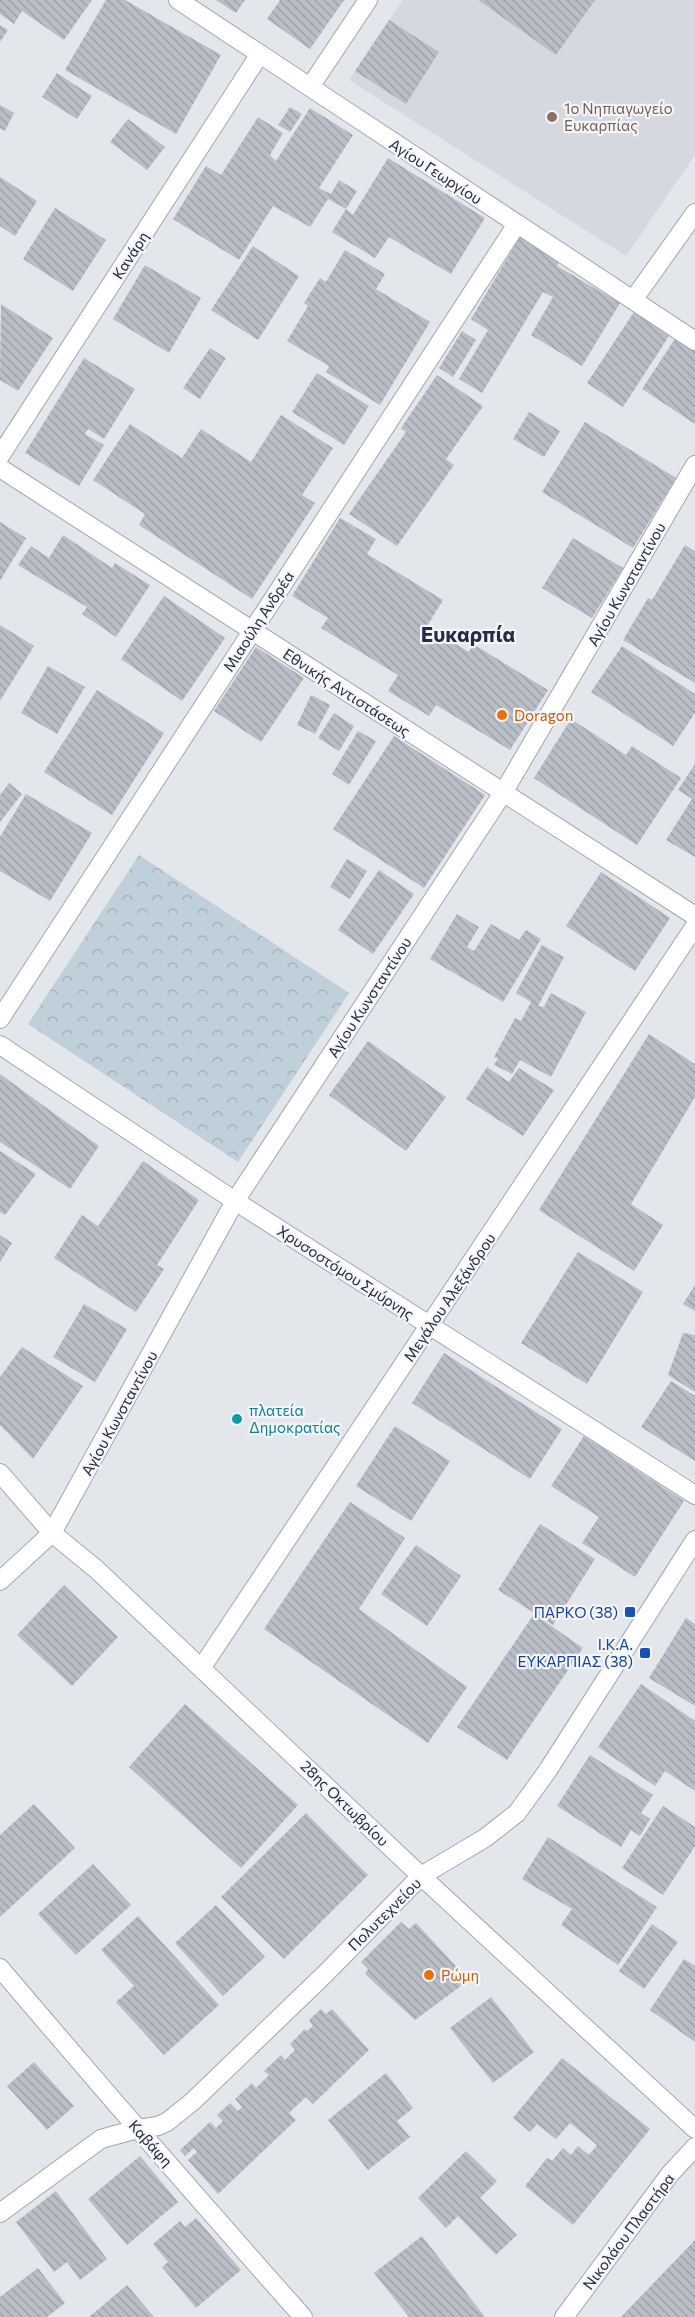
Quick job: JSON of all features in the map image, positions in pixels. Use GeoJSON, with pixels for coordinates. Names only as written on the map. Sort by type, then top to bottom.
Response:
{"type":"FeatureCollection","features":[{"type":"Feature","properties":{"kind":"street","name":"Αγίου Γεωργίου"},"geometry":{"type":"LineString","coordinates":[[178,0],[695,341]]}},
{"type":"Feature","properties":{"kind":"street"},"geometry":{"type":"LineString","coordinates":[[310,87],[368,0]]}},
{"type":"Feature","properties":{"kind":"street","name":"Κανάρη"},"geometry":{"type":"LineString","coordinates":[[0,456],[260,54]]}},
{"type":"Feature","properties":{"kind":"street"},"geometry":{"type":"LineString","coordinates":[[633,300],[695,213]]}},
{"type":"Feature","properties":{"kind":"street","name":"Μιαούλη Ανδρέα"},"geometry":{"type":"LineString","coordinates":[[0,1019],[517,224]]}},
{"type":"Feature","properties":{"kind":"street","name":"Αγίου Κωνσταντίνου"},"geometry":{"type":"LineString","coordinates":[[0,1581],[52,1533],[235,1201],[503,793],[695,465]]}},
{"type":"Feature","properties":{"kind":"street","name":"Εθνικής Αντιστάσεως"},"geometry":{"type":"LineString","coordinates":[[0,468],[695,916]]}},
{"type":"Feature","properties":{"kind":"street","name":"Μεγάλου Αλεξάνδρου"},"geometry":{"type":"LineString","coordinates":[[202,1667],[695,926]]}},
{"type":"Feature","properties":{"kind":"street","name":"Χρυσοστόμου Σμύρνης"},"geometry":{"type":"LineString","coordinates":[[0,1045],[235,1201],[695,1495]]}},
{"type":"Feature","properties":{"kind":"street","name":"28ης Οκτωβρίου"},"geometry":{"type":"LineString","coordinates":[[0,1473],[52,1533],[96,1569],[202,1667],[421,1876],[695,2129]]}},
{"type":"Feature","properties":{"kind":"street","name":"Πολυτεχνείου"},"geometry":{"type":"LineString","coordinates":[[0,2213],[88,2146],[111,2135],[158,2126],[167,2122],[192,2102],[325,1974],[421,1876],[500,1828],[521,1808],[695,1540]]}},
{"type":"Feature","properties":{"kind":"street","name":"Καβάφη"},"geometry":{"type":"LineString","coordinates":[[0,1968],[137,2129],[191,2187],[303,2317]]}},
{"type":"Feature","properties":{"kind":"street","name":"Νικολάου Πλαστήρα"},"geometry":{"type":"LineString","coordinates":[[564,2317],[670,2174],[695,2147]]}},
{"type":"Feature","properties":{"kind":"shaded area","name":"1ο Νηπιαγωγείο Ευκαρπίας"},"geometry":{"type":"Polygon","coordinates":[[[403,0],[695,0],[695,155],[626,256],[349,80],[403,0]]]}},
{"type":"Feature","properties":{"kind":"green space"},"geometry":{"type":"Polygon","coordinates":[[[139,855],[349,993],[238,1162],[28,1024],[139,855]]]}},
{"type":"Feature","properties":{"kind":"building"},"geometry":{"type":"Polygon","coordinates":[[[0,0],[92,0],[64,40],[22,11],[14,24],[0,14],[0,0]]]}},
{"type":"Feature","properties":{"kind":"building"},"geometry":{"type":"Polygon","coordinates":[[[106,0],[125,0],[221,55],[176,134],[65,70],[106,0]]]}},
{"type":"Feature","properties":{"kind":"building"},"geometry":{"type":"Polygon","coordinates":[[[216,0],[245,0],[236,13],[216,0]]]}},
{"type":"Feature","properties":{"kind":"building"},"geometry":{"type":"Polygon","coordinates":[[[280,0],[344,0],[310,49],[267,19],[280,0]]]}},
{"type":"Feature","properties":{"kind":"building"},"geometry":{"type":"Polygon","coordinates":[[[478,0],[595,0],[556,55],[478,0]]]}},
{"type":"Feature","properties":{"kind":"building"},"geometry":{"type":"Polygon","coordinates":[[[389,20],[439,52],[406,104],[355,71],[389,20]]]}},
{"type":"Feature","properties":{"kind":"building"},"geometry":{"type":"Polygon","coordinates":[[[0,25],[8,30],[0,42],[0,25]]]}},
{"type":"Feature","properties":{"kind":"building"},"geometry":{"type":"Polygon","coordinates":[[[57,73],[92,96],[77,119],[42,97],[57,73]]]}},
{"type":"Feature","properties":{"kind":"building"},"geometry":{"type":"Polygon","coordinates":[[[0,105],[14,113],[5,131],[0,128],[0,105]]]}},
{"type":"Feature","properties":{"kind":"building"},"geometry":{"type":"Polygon","coordinates":[[[290,107],[302,114],[290,132],[278,125],[290,107]]]}},
{"type":"Feature","properties":{"kind":"building"},"geometry":{"type":"Polygon","coordinates":[[[310,108],[353,135],[319,188],[331,194],[339,180],[357,191],[346,209],[328,199],[310,227],[273,206],[239,260],[173,219],[206,166],[221,175],[258,117],[283,133],[270,155],[276,161],[310,108]]]}},
{"type":"Feature","properties":{"kind":"building"},"geometry":{"type":"Polygon","coordinates":[[[128,119],[165,147],[147,170],[110,142],[128,119]]]}},
{"type":"Feature","properties":{"kind":"building"},"geometry":{"type":"Polygon","coordinates":[[[388,158],[485,218],[451,274],[389,237],[375,258],[332,232],[346,209],[353,215],[388,158]]]}},
{"type":"Feature","properties":{"kind":"building"},"geometry":{"type":"Polygon","coordinates":[[[0,177],[37,201],[15,236],[0,226],[0,177]]]}},
{"type":"Feature","properties":{"kind":"building"},"geometry":{"type":"Polygon","coordinates":[[[55,208],[106,240],[73,291],[23,259],[55,208]]]}},
{"type":"Feature","properties":{"kind":"building"},"geometry":{"type":"Polygon","coordinates":[[[523,232],[563,256],[557,266],[620,303],[582,366],[531,335],[553,297],[543,292],[482,393],[459,379],[488,330],[471,319],[523,232]]]}},
{"type":"Feature","properties":{"kind":"building"},"geometry":{"type":"Polygon","coordinates":[[[253,246],[299,276],[258,340],[211,310],[253,246]]]}},
{"type":"Feature","properties":{"kind":"building"},"geometry":{"type":"Polygon","coordinates":[[[345,250],[385,274],[376,289],[430,322],[380,405],[326,372],[329,366],[287,341],[308,306],[304,303],[320,278],[326,282],[345,250]]]}},
{"type":"Feature","properties":{"kind":"building"},"geometry":{"type":"Polygon","coordinates":[[[145,265],[201,298],[169,353],[113,319],[145,265]]]}},
{"type":"Feature","properties":{"kind":"building"},"geometry":{"type":"Polygon","coordinates":[[[1,304],[53,338],[18,391],[0,380],[1,304]]]}},
{"type":"Feature","properties":{"kind":"building"},"geometry":{"type":"Polygon","coordinates":[[[634,312],[669,336],[623,407],[587,383],[634,312]]]}},
{"type":"Feature","properties":{"kind":"building"},"geometry":{"type":"Polygon","coordinates":[[[462,331],[476,340],[453,377],[439,368],[462,331]]]}},
{"type":"Feature","properties":{"kind":"building"},"geometry":{"type":"Polygon","coordinates":[[[676,337],[695,349],[695,424],[642,389],[676,337]]]}},
{"type":"Feature","properties":{"kind":"building"},"geometry":{"type":"Polygon","coordinates":[[[210,348],[226,358],[200,399],[183,388],[210,348]]]}},
{"type":"Feature","properties":{"kind":"building"},"geometry":{"type":"Polygon","coordinates":[[[84,358],[135,389],[104,439],[88,429],[85,434],[104,445],[79,486],[25,453],[84,358]]]}},
{"type":"Feature","properties":{"kind":"building"},"geometry":{"type":"Polygon","coordinates":[[[317,373],[369,406],[344,445],[292,412],[317,373]]]}},
{"type":"Feature","properties":{"kind":"building"},"geometry":{"type":"Polygon","coordinates":[[[437,375],[483,406],[446,459],[454,465],[397,546],[349,514],[406,432],[401,428],[437,375]]]}},
{"type":"Feature","properties":{"kind":"building"},"geometry":{"type":"Polygon","coordinates":[[[529,412],[560,431],[544,457],[513,439],[529,412]]]}},
{"type":"Feature","properties":{"kind":"building"},"geometry":{"type":"Polygon","coordinates":[[[281,415],[333,448],[302,495],[315,503],[252,599],[139,525],[145,514],[93,480],[130,424],[182,458],[201,429],[251,462],[281,415]]]}},
{"type":"Feature","properties":{"kind":"building"},"geometry":{"type":"Polygon","coordinates":[[[585,422],[676,478],[633,548],[542,492],[585,422]]]}},
{"type":"Feature","properties":{"kind":"building"},"geometry":{"type":"Polygon","coordinates":[[[340,518],[376,539],[367,554],[443,600],[427,626],[469,652],[473,644],[548,690],[510,750],[436,705],[429,716],[388,691],[398,675],[321,628],[328,618],[292,596],[340,518]]]}},
{"type":"Feature","properties":{"kind":"building"},"geometry":{"type":"Polygon","coordinates":[[[0,522],[26,538],[0,581],[0,522]]]}},
{"type":"Feature","properties":{"kind":"building"},"geometry":{"type":"Polygon","coordinates":[[[63,535],[112,568],[115,563],[150,585],[116,637],[82,614],[87,607],[18,565],[31,546],[49,558],[63,535]]]}},
{"type":"Feature","properties":{"kind":"building"},"geometry":{"type":"Polygon","coordinates":[[[573,538],[623,568],[592,618],[542,588],[573,538]]]}},
{"type":"Feature","properties":{"kind":"building"},"geometry":{"type":"Polygon","coordinates":[[[685,545],[695,551],[695,683],[623,640],[648,598],[652,600],[685,545]]]}},
{"type":"Feature","properties":{"kind":"building"},"geometry":{"type":"Polygon","coordinates":[[[164,596],[225,638],[182,701],[121,659],[164,596]]]}},
{"type":"Feature","properties":{"kind":"building"},"geometry":{"type":"Polygon","coordinates":[[[0,625],[34,646],[0,701],[0,625]]]}},
{"type":"Feature","properties":{"kind":"building"},"geometry":{"type":"Polygon","coordinates":[[[622,646],[695,694],[695,713],[673,746],[591,692],[622,646]]]}},
{"type":"Feature","properties":{"kind":"building"},"geometry":{"type":"Polygon","coordinates":[[[256,647],[304,678],[261,742],[214,711],[256,647]]]}},
{"type":"Feature","properties":{"kind":"building"},"geometry":{"type":"Polygon","coordinates":[[[48,666],[85,687],[57,734],[21,713],[48,666]]]}},
{"type":"Feature","properties":{"kind":"building"},"geometry":{"type":"Polygon","coordinates":[[[97,690],[164,733],[112,815],[44,772],[97,690]]]}},
{"type":"Feature","properties":{"kind":"building"},"geometry":{"type":"Polygon","coordinates":[[[311,695],[330,705],[315,734],[297,725],[311,695]]]}},
{"type":"Feature","properties":{"kind":"building"},"geometry":{"type":"Polygon","coordinates":[[[334,713],[354,726],[339,751],[318,738],[334,713]]]}},
{"type":"Feature","properties":{"kind":"building"},"geometry":{"type":"Polygon","coordinates":[[[571,719],[626,755],[632,746],[681,778],[637,845],[534,778],[571,719]]]}},
{"type":"Feature","properties":{"kind":"building"},"geometry":{"type":"Polygon","coordinates":[[[358,731],[376,741],[349,785],[332,774],[358,731]]]}},
{"type":"Feature","properties":{"kind":"building"},"geometry":{"type":"Polygon","coordinates":[[[394,736],[485,795],[424,888],[333,829],[394,736]]]}},
{"type":"Feature","properties":{"kind":"building"},"geometry":{"type":"Polygon","coordinates":[[[695,764],[695,857],[666,840],[692,799],[678,790],[695,764]]]}},
{"type":"Feature","properties":{"kind":"building"},"geometry":{"type":"Polygon","coordinates":[[[9,783],[22,794],[0,822],[0,795],[9,783]]]}},
{"type":"Feature","properties":{"kind":"building"},"geometry":{"type":"Polygon","coordinates":[[[26,794],[92,833],[50,901],[0,871],[0,837],[26,794]]]}},
{"type":"Feature","properties":{"kind":"building"},"geometry":{"type":"Polygon","coordinates":[[[347,859],[367,871],[350,899],[330,887],[347,859]]]}},
{"type":"Feature","properties":{"kind":"building"},"geometry":{"type":"Polygon","coordinates":[[[379,870],[414,894],[373,954],[338,930],[379,870]]]}},
{"type":"Feature","properties":{"kind":"building"},"geometry":{"type":"Polygon","coordinates":[[[601,872],[670,918],[635,971],[566,926],[601,872]]]}},
{"type":"Feature","properties":{"kind":"building"},"geometry":{"type":"Polygon","coordinates":[[[457,914],[479,927],[467,947],[474,951],[491,924],[519,940],[526,930],[541,939],[503,1002],[430,959],[457,914]]]}},
{"type":"Feature","properties":{"kind":"building"},"geometry":{"type":"Polygon","coordinates":[[[542,945],[564,957],[538,1006],[544,1007],[551,993],[586,1012],[551,1077],[520,1060],[512,1074],[494,1065],[498,1058],[494,1057],[515,1018],[521,1021],[531,1002],[516,993],[542,945]]]}},
{"type":"Feature","properties":{"kind":"building"},"geometry":{"type":"Polygon","coordinates":[[[649,1034],[695,1064],[695,1097],[631,1204],[663,1225],[634,1271],[539,1210],[649,1034]]]}},
{"type":"Feature","properties":{"kind":"building"},"geometry":{"type":"Polygon","coordinates":[[[368,1041],[446,1097],[406,1151],[329,1095],[368,1041]]]}},
{"type":"Feature","properties":{"kind":"building"},"geometry":{"type":"Polygon","coordinates":[[[487,1067],[509,1082],[519,1068],[554,1090],[523,1136],[466,1099],[487,1067]]]}},
{"type":"Feature","properties":{"kind":"building"},"geometry":{"type":"Polygon","coordinates":[[[0,1074],[99,1146],[70,1189],[0,1142],[0,1074]]]}},
{"type":"Feature","properties":{"kind":"building"},"geometry":{"type":"Polygon","coordinates":[[[0,1151],[36,1174],[5,1215],[0,1212],[0,1151]]]}},
{"type":"Feature","properties":{"kind":"building"},"geometry":{"type":"Polygon","coordinates":[[[143,1161],[199,1200],[157,1265],[164,1269],[136,1312],[54,1258],[82,1215],[98,1226],[143,1161]]]}},
{"type":"Feature","properties":{"kind":"building"},"geometry":{"type":"Polygon","coordinates":[[[0,1235],[12,1243],[0,1262],[0,1235]]]}},
{"type":"Feature","properties":{"kind":"building"},"geometry":{"type":"Polygon","coordinates":[[[578,1252],[643,1292],[587,1384],[521,1343],[578,1252]]]}},
{"type":"Feature","properties":{"kind":"building"},"geometry":{"type":"Polygon","coordinates":[[[695,1285],[695,1311],[683,1304],[695,1285]]]}},
{"type":"Feature","properties":{"kind":"building"},"geometry":{"type":"Polygon","coordinates":[[[84,1304],[127,1329],[95,1382],[53,1357],[84,1304]]]}},
{"type":"Feature","properties":{"kind":"building"},"geometry":{"type":"Polygon","coordinates":[[[683,1333],[695,1335],[695,1392],[668,1375],[683,1333]]]}},
{"type":"Feature","properties":{"kind":"building"},"geometry":{"type":"Polygon","coordinates":[[[22,1347],[83,1386],[33,1459],[0,1425],[0,1377],[22,1347]]]}},
{"type":"Feature","properties":{"kind":"building"},"geometry":{"type":"Polygon","coordinates":[[[444,1353],[562,1429],[530,1479],[412,1403],[444,1353]]]}},
{"type":"Feature","properties":{"kind":"building"},"geometry":{"type":"Polygon","coordinates":[[[671,1381],[695,1396],[695,1461],[641,1427],[671,1381]]]}},
{"type":"Feature","properties":{"kind":"building"},"geometry":{"type":"Polygon","coordinates":[[[395,1426],[450,1461],[411,1521],[356,1486],[395,1426]]]}},
{"type":"Feature","properties":{"kind":"building"},"geometry":{"type":"Polygon","coordinates":[[[584,1436],[684,1501],[635,1577],[582,1543],[599,1517],[551,1486],[584,1436]]]}},
{"type":"Feature","properties":{"kind":"building"},"geometry":{"type":"Polygon","coordinates":[[[350,1502],[405,1538],[359,1609],[467,1687],[428,1743],[264,1629],[350,1502]]]}},
{"type":"Feature","properties":{"kind":"building"},"geometry":{"type":"Polygon","coordinates":[[[540,1524],[595,1559],[553,1625],[498,1590],[540,1524]]]}},
{"type":"Feature","properties":{"kind":"building"},"geometry":{"type":"Polygon","coordinates":[[[416,1545],[461,1576],[427,1626],[381,1594],[416,1545]]]}},
{"type":"Feature","properties":{"kind":"building"},"geometry":{"type":"Polygon","coordinates":[[[64,1585],[118,1637],[72,1686],[17,1635],[64,1585]]]}},
{"type":"Feature","properties":{"kind":"building"},"geometry":{"type":"Polygon","coordinates":[[[534,1614],[583,1648],[507,1760],[457,1727],[534,1614]]]}},
{"type":"Feature","properties":{"kind":"building"},"geometry":{"type":"Polygon","coordinates":[[[686,1618],[695,1624],[695,1706],[649,1678],[686,1618]]]}},
{"type":"Feature","properties":{"kind":"building"},"geometry":{"type":"Polygon","coordinates":[[[641,1684],[695,1721],[695,1791],[665,1771],[655,1786],[598,1747],[641,1684]]]}},
{"type":"Feature","properties":{"kind":"building"},"geometry":{"type":"Polygon","coordinates":[[[185,1704],[298,1805],[241,1868],[129,1767],[185,1704]]]}},
{"type":"Feature","properties":{"kind":"building"},"geometry":{"type":"Polygon","coordinates":[[[590,1755],[653,1795],[641,1813],[650,1819],[640,1836],[631,1830],[621,1847],[557,1806],[590,1755]]]}},
{"type":"Feature","properties":{"kind":"building"},"geometry":{"type":"Polygon","coordinates":[[[34,1804],[75,1848],[0,1917],[0,1835],[34,1804]]]}},
{"type":"Feature","properties":{"kind":"building"},"geometry":{"type":"Polygon","coordinates":[[[663,1806],[695,1827],[695,1846],[663,1895],[622,1868],[663,1806]]]}},
{"type":"Feature","properties":{"kind":"building"},"geometry":{"type":"Polygon","coordinates":[[[306,1813],[368,1875],[284,1959],[221,1897],[306,1813]]]}},
{"type":"Feature","properties":{"kind":"building"},"geometry":{"type":"Polygon","coordinates":[[[548,1837],[657,1907],[618,1965],[561,1925],[572,1909],[522,1879],[548,1837]]]}},
{"type":"Feature","properties":{"kind":"building"},"geometry":{"type":"Polygon","coordinates":[[[93,1864],[131,1905],[76,1955],[38,1914],[93,1864]]]}},
{"type":"Feature","properties":{"kind":"building"},"geometry":{"type":"Polygon","coordinates":[[[216,1905],[265,1957],[223,1996],[175,1943],[216,1905]]]}},
{"type":"Feature","properties":{"kind":"building"},"geometry":{"type":"Polygon","coordinates":[[[138,1916],[219,2005],[164,2055],[116,2002],[134,1986],[101,1950],[138,1916]]]}},
{"type":"Feature","properties":{"kind":"building"},"geometry":{"type":"Polygon","coordinates":[[[401,1922],[409,1929],[416,1923],[469,1980],[415,2020],[365,1974],[368,1969],[361,1962],[401,1922]]]}},
{"type":"Feature","properties":{"kind":"building"},"geometry":{"type":"Polygon","coordinates":[[[652,1924],[678,1942],[644,1989],[619,1971],[652,1924]]]}},
{"type":"Feature","properties":{"kind":"building"},"geometry":{"type":"Polygon","coordinates":[[[684,1959],[695,1966],[695,2042],[650,2010],[684,1959]]]}},
{"type":"Feature","properties":{"kind":"building"},"geometry":{"type":"Polygon","coordinates":[[[491,1997],[534,2052],[493,2083],[450,2028],[491,1997]]]}},
{"type":"Feature","properties":{"kind":"building"},"geometry":{"type":"Polygon","coordinates":[[[321,2009],[326,2014],[332,2009],[369,2050],[313,2104],[306,2097],[289,2113],[296,2120],[218,2194],[188,2160],[197,2152],[194,2148],[185,2156],[180,2150],[210,2122],[216,2128],[223,2121],[217,2115],[230,2103],[238,2111],[242,2107],[235,2099],[252,2083],[256,2088],[269,2075],[264,2071],[281,2055],[285,2060],[295,2050],[290,2044],[305,2029],[307,2031],[313,2026],[309,2020],[321,2009]]]}},
{"type":"Feature","properties":{"kind":"building"},"geometry":{"type":"Polygon","coordinates":[[[562,2058],[650,2129],[573,2225],[525,2186],[547,2158],[552,2161],[563,2148],[571,2155],[578,2146],[589,2155],[597,2145],[570,2123],[556,2139],[537,2124],[530,2132],[513,2118],[562,2058]]]}},
{"type":"Feature","properties":{"kind":"building"},"geometry":{"type":"Polygon","coordinates":[[[34,2062],[74,2106],[47,2130],[7,2086],[34,2062]]]}},
{"type":"Feature","properties":{"kind":"building"},"geometry":{"type":"Polygon","coordinates":[[[386,2073],[413,2108],[397,2121],[410,2137],[368,2170],[328,2120],[386,2073]]]}},
{"type":"Feature","properties":{"kind":"building"},"geometry":{"type":"Polygon","coordinates":[[[466,2151],[497,2181],[480,2198],[517,2235],[496,2255],[458,2216],[446,2228],[418,2198],[466,2151]]]}},
{"type":"Feature","properties":{"kind":"building"},"geometry":{"type":"Polygon","coordinates":[[[140,2156],[178,2202],[127,2245],[88,2199],[140,2156]]]}},
{"type":"Feature","properties":{"kind":"building"},"geometry":{"type":"Polygon","coordinates":[[[56,2191],[107,2259],[80,2280],[67,2262],[54,2272],[16,2222],[56,2191]]]}},
{"type":"Feature","properties":{"kind":"building"},"geometry":{"type":"Polygon","coordinates":[[[196,2218],[241,2270],[196,2308],[162,2267],[168,2262],[153,2244],[180,2221],[185,2227],[196,2218]]]}},
{"type":"Feature","properties":{"kind":"building"},"geometry":{"type":"Polygon","coordinates":[[[422,2236],[485,2317],[409,2317],[374,2273],[422,2236]]]}},
{"type":"Feature","properties":{"kind":"building"},"geometry":{"type":"Polygon","coordinates":[[[695,2240],[695,2317],[621,2317],[695,2240]]]}},
{"type":"Feature","properties":{"kind":"building"},"geometry":{"type":"Polygon","coordinates":[[[38,2268],[65,2303],[47,2317],[0,2317],[0,2297],[38,2268]]]}},
{"type":"Feature","properties":{"kind":"building"},"geometry":{"type":"Polygon","coordinates":[[[127,2285],[154,2317],[89,2317],[127,2285]]]}},
{"type":"Feature","properties":{"kind":"place","name":"1ο Νηπιαγωγείο Ευκαρπίας"},"geometry":{"type":"Point","coordinates":[552,117]}},
{"type":"Feature","properties":{"kind":"place","name":"Doragon"},"geometry":{"type":"Point","coordinates":[502,715]}},
{"type":"Feature","properties":{"kind":"place","name":"πλατεία Δημοκρατίας"},"geometry":{"type":"Point","coordinates":[237,1419]}},
{"type":"Feature","properties":{"kind":"place","name":"ΠΑΡΚΟ (38)"},"geometry":{"type":"Point","coordinates":[630,1612]}},
{"type":"Feature","properties":{"kind":"place","name":"Ι.Κ.Α. ΕΥΚΑΡΠΙΑΣ (38)"},"geometry":{"type":"Point","coordinates":[645,1653]}},
{"type":"Feature","properties":{"kind":"place","name":"Ρώμη"},"geometry":{"type":"Point","coordinates":[429,1975]}},
{"type":"Feature","properties":{"kind":"district","name":"Ευκαρπία"},"geometry":{"type":"Point","coordinates":[468,633]}}]}
